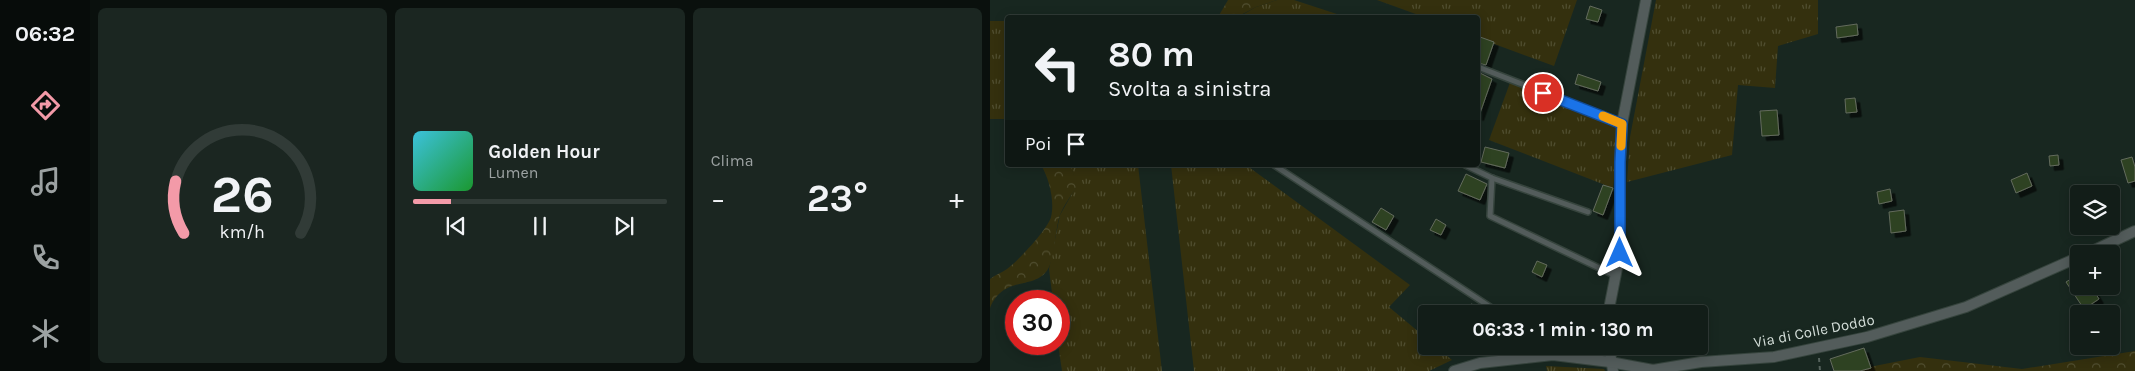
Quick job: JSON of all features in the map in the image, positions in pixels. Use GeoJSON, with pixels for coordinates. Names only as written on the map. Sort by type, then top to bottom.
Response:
{"type":"FeatureCollection","features":[{"type":"Feature","properties":{"kind":"street"},"geometry":{"type":"LineString","coordinates":[[1610,305],[1620,253],[1622,124],[1646,0]]}},
{"type":"Feature","properties":{"kind":"street"},"geometry":{"type":"LineString","coordinates":[[2104,245],[2135,230]]}},
{"type":"Feature","properties":{"kind":"street","name":"Via di Colle Doddo"},"geometry":{"type":"LineString","coordinates":[[1454,371],[1480,363],[1552,353],[1612,366],[1652,370],[1701,362],[1774,358],[1867,337],[1966,307],[2070,261]]}},
{"type":"Feature","properties":{"kind":"lane"},"geometry":{"type":"LineString","coordinates":[[1480,69],[1622,124]]}},
{"type":"Feature","properties":{"kind":"lane"},"geometry":{"type":"LineString","coordinates":[[1277,167],[1487,305]]}},
{"type":"Feature","properties":{"kind":"lane"},"geometry":{"type":"LineString","coordinates":[[1469,167],[1492,178],[1588,212]]}},
{"type":"Feature","properties":{"kind":"lane"},"geometry":{"type":"LineString","coordinates":[[1492,178],[1490,216],[1617,276]]}},
{"type":"Feature","properties":{"kind":"path"},"geometry":{"type":"LineString","coordinates":[[1819,348],[1820,371]]}},
{"type":"Feature","properties":{"kind":"green space"},"geometry":{"type":"Polygon","coordinates":[[[1228,0],[1277,0],[1256,7],[1241,15],[1219,15],[1228,0]]]}},
{"type":"Feature","properties":{"kind":"green space"},"geometry":{"type":"Polygon","coordinates":[[[1277,0],[1294,0],[1340,15],[1242,15],[1256,7],[1277,0]]]}},
{"type":"Feature","properties":{"kind":"green space"},"geometry":{"type":"Polygon","coordinates":[[[1377,0],[1577,0],[1554,66],[1480,39],[1480,15],[1418,15],[1377,0]]]}},
{"type":"Feature","properties":{"kind":"green space"},"geometry":{"type":"Polygon","coordinates":[[[1656,0],[1818,0],[1818,34],[1778,46],[1775,88],[1738,85],[1732,155],[1627,182],[1630,137],[1656,0]]]}},
{"type":"Feature","properties":{"kind":"green space"},"geometry":{"type":"Polygon","coordinates":[[[990,21],[1005,21],[1005,119],[990,119],[990,21]]]}},
{"type":"Feature","properties":{"kind":"green space"},"geometry":{"type":"Polygon","coordinates":[[[1511,80],[1619,122],[1613,188],[1489,140],[1511,80]]]}},
{"type":"Feature","properties":{"kind":"green space"},"geometry":{"type":"Polygon","coordinates":[[[1042,167],[1071,167],[1078,185],[1060,215],[1054,250],[1048,269],[1035,280],[1003,291],[996,297],[990,308],[990,279],[1018,260],[1049,222],[1052,211],[1051,190],[1042,167]]]}},
{"type":"Feature","properties":{"kind":"green space"},"geometry":{"type":"Polygon","coordinates":[[[1071,167],[1138,167],[1162,371],[1062,371],[1060,355],[1070,355],[1070,290],[1052,290],[1049,269],[1060,215],[1077,185],[1071,167]]]}},
{"type":"Feature","properties":{"kind":"green space"},"geometry":{"type":"Polygon","coordinates":[[[1171,167],[1249,167],[1410,285],[1389,307],[1418,331],[1418,355],[1446,355],[1452,360],[1429,371],[1194,371],[1171,167]]]}},
{"type":"Feature","properties":{"kind":"green space"},"geometry":{"type":"Polygon","coordinates":[[[2135,351],[2135,371],[1849,371],[1920,357],[2022,369],[2120,355],[2120,353],[2135,351]]]}},
{"type":"Feature","properties":{"kind":"green space"},"geometry":{"type":"Polygon","coordinates":[[[1546,366],[1604,369],[1605,371],[1547,371],[1546,366]]]}},
{"type":"Feature","properties":{"kind":"building"},"geometry":{"type":"Polygon","coordinates":[[[1590,6],[1602,10],[1598,22],[1586,19],[1590,6]]]}},
{"type":"Feature","properties":{"kind":"building"},"geometry":{"type":"Polygon","coordinates":[[[1857,24],[1858,35],[1837,38],[1836,27],[1857,24]]]}},
{"type":"Feature","properties":{"kind":"building"},"geometry":{"type":"Polygon","coordinates":[[[1480,37],[1494,42],[1486,65],[1480,64],[1480,37]]]}},
{"type":"Feature","properties":{"kind":"building"},"geometry":{"type":"Polygon","coordinates":[[[1480,73],[1492,79],[1480,113],[1480,73]]]}},
{"type":"Feature","properties":{"kind":"building"},"geometry":{"type":"Polygon","coordinates":[[[1578,74],[1601,82],[1598,91],[1575,84],[1578,74]]]}},
{"type":"Feature","properties":{"kind":"building"},"geometry":{"type":"Polygon","coordinates":[[[1855,98],[1857,112],[1846,113],[1845,99],[1855,98]]]}},
{"type":"Feature","properties":{"kind":"building"},"geometry":{"type":"Polygon","coordinates":[[[1777,110],[1779,135],[1762,136],[1760,111],[1777,110]]]}},
{"type":"Feature","properties":{"kind":"building"},"geometry":{"type":"Polygon","coordinates":[[[1485,147],[1509,153],[1505,168],[1481,162],[1485,147]]]}},
{"type":"Feature","properties":{"kind":"building"},"geometry":{"type":"Polygon","coordinates":[[[2058,155],[2059,165],[2050,166],[2049,156],[2058,155]]]}},
{"type":"Feature","properties":{"kind":"building"},"geometry":{"type":"Polygon","coordinates":[[[2132,157],[2135,167],[2135,181],[2128,183],[2121,160],[2132,157]]]}},
{"type":"Feature","properties":{"kind":"building"},"geometry":{"type":"Polygon","coordinates":[[[2027,173],[2032,186],[2016,193],[2011,180],[2027,173]]]}},
{"type":"Feature","properties":{"kind":"building"},"geometry":{"type":"Polygon","coordinates":[[[1466,174],[1487,184],[1480,200],[1458,191],[1466,174]]]}},
{"type":"Feature","properties":{"kind":"building"},"geometry":{"type":"Polygon","coordinates":[[[1603,185],[1613,188],[1603,215],[1593,211],[1603,185]]]}},
{"type":"Feature","properties":{"kind":"building"},"geometry":{"type":"Polygon","coordinates":[[[1890,189],[1892,201],[1879,204],[1877,192],[1890,189]]]}},
{"type":"Feature","properties":{"kind":"building"},"geometry":{"type":"Polygon","coordinates":[[[1381,208],[1394,216],[1386,230],[1372,222],[1381,208]]]}},
{"type":"Feature","properties":{"kind":"building"},"geometry":{"type":"Polygon","coordinates":[[[1904,210],[1906,231],[1891,233],[1889,212],[1904,210]]]}},
{"type":"Feature","properties":{"kind":"building"},"geometry":{"type":"Polygon","coordinates":[[[1436,219],[1446,225],[1441,235],[1430,230],[1436,219]]]}},
{"type":"Feature","properties":{"kind":"building"},"geometry":{"type":"Polygon","coordinates":[[[1537,261],[1547,265],[1542,277],[1532,272],[1537,261]]]}},
{"type":"Feature","properties":{"kind":"building"},"geometry":{"type":"Polygon","coordinates":[[[2070,280],[2070,288],[2066,282],[2070,280]]]}},
{"type":"Feature","properties":{"kind":"building"},"geometry":{"type":"Polygon","coordinates":[[[2075,295],[2097,295],[2099,299],[2090,305],[2081,305],[2075,295]]]}},
{"type":"Feature","properties":{"kind":"building"},"geometry":{"type":"Polygon","coordinates":[[[1864,348],[1871,368],[1860,371],[1834,371],[1830,359],[1864,348]]]}},
{"type":"Feature","properties":{"kind":"slow traffic"},"geometry":{"type":"LineString","coordinates":[[1603,116],[1622,124],[1621,146]]}},
{"type":"Feature","properties":{"kind":"route"},"geometry":{"type":"LineString","coordinates":[[1543,93],[1622,124],[1620,253]]}}]}
